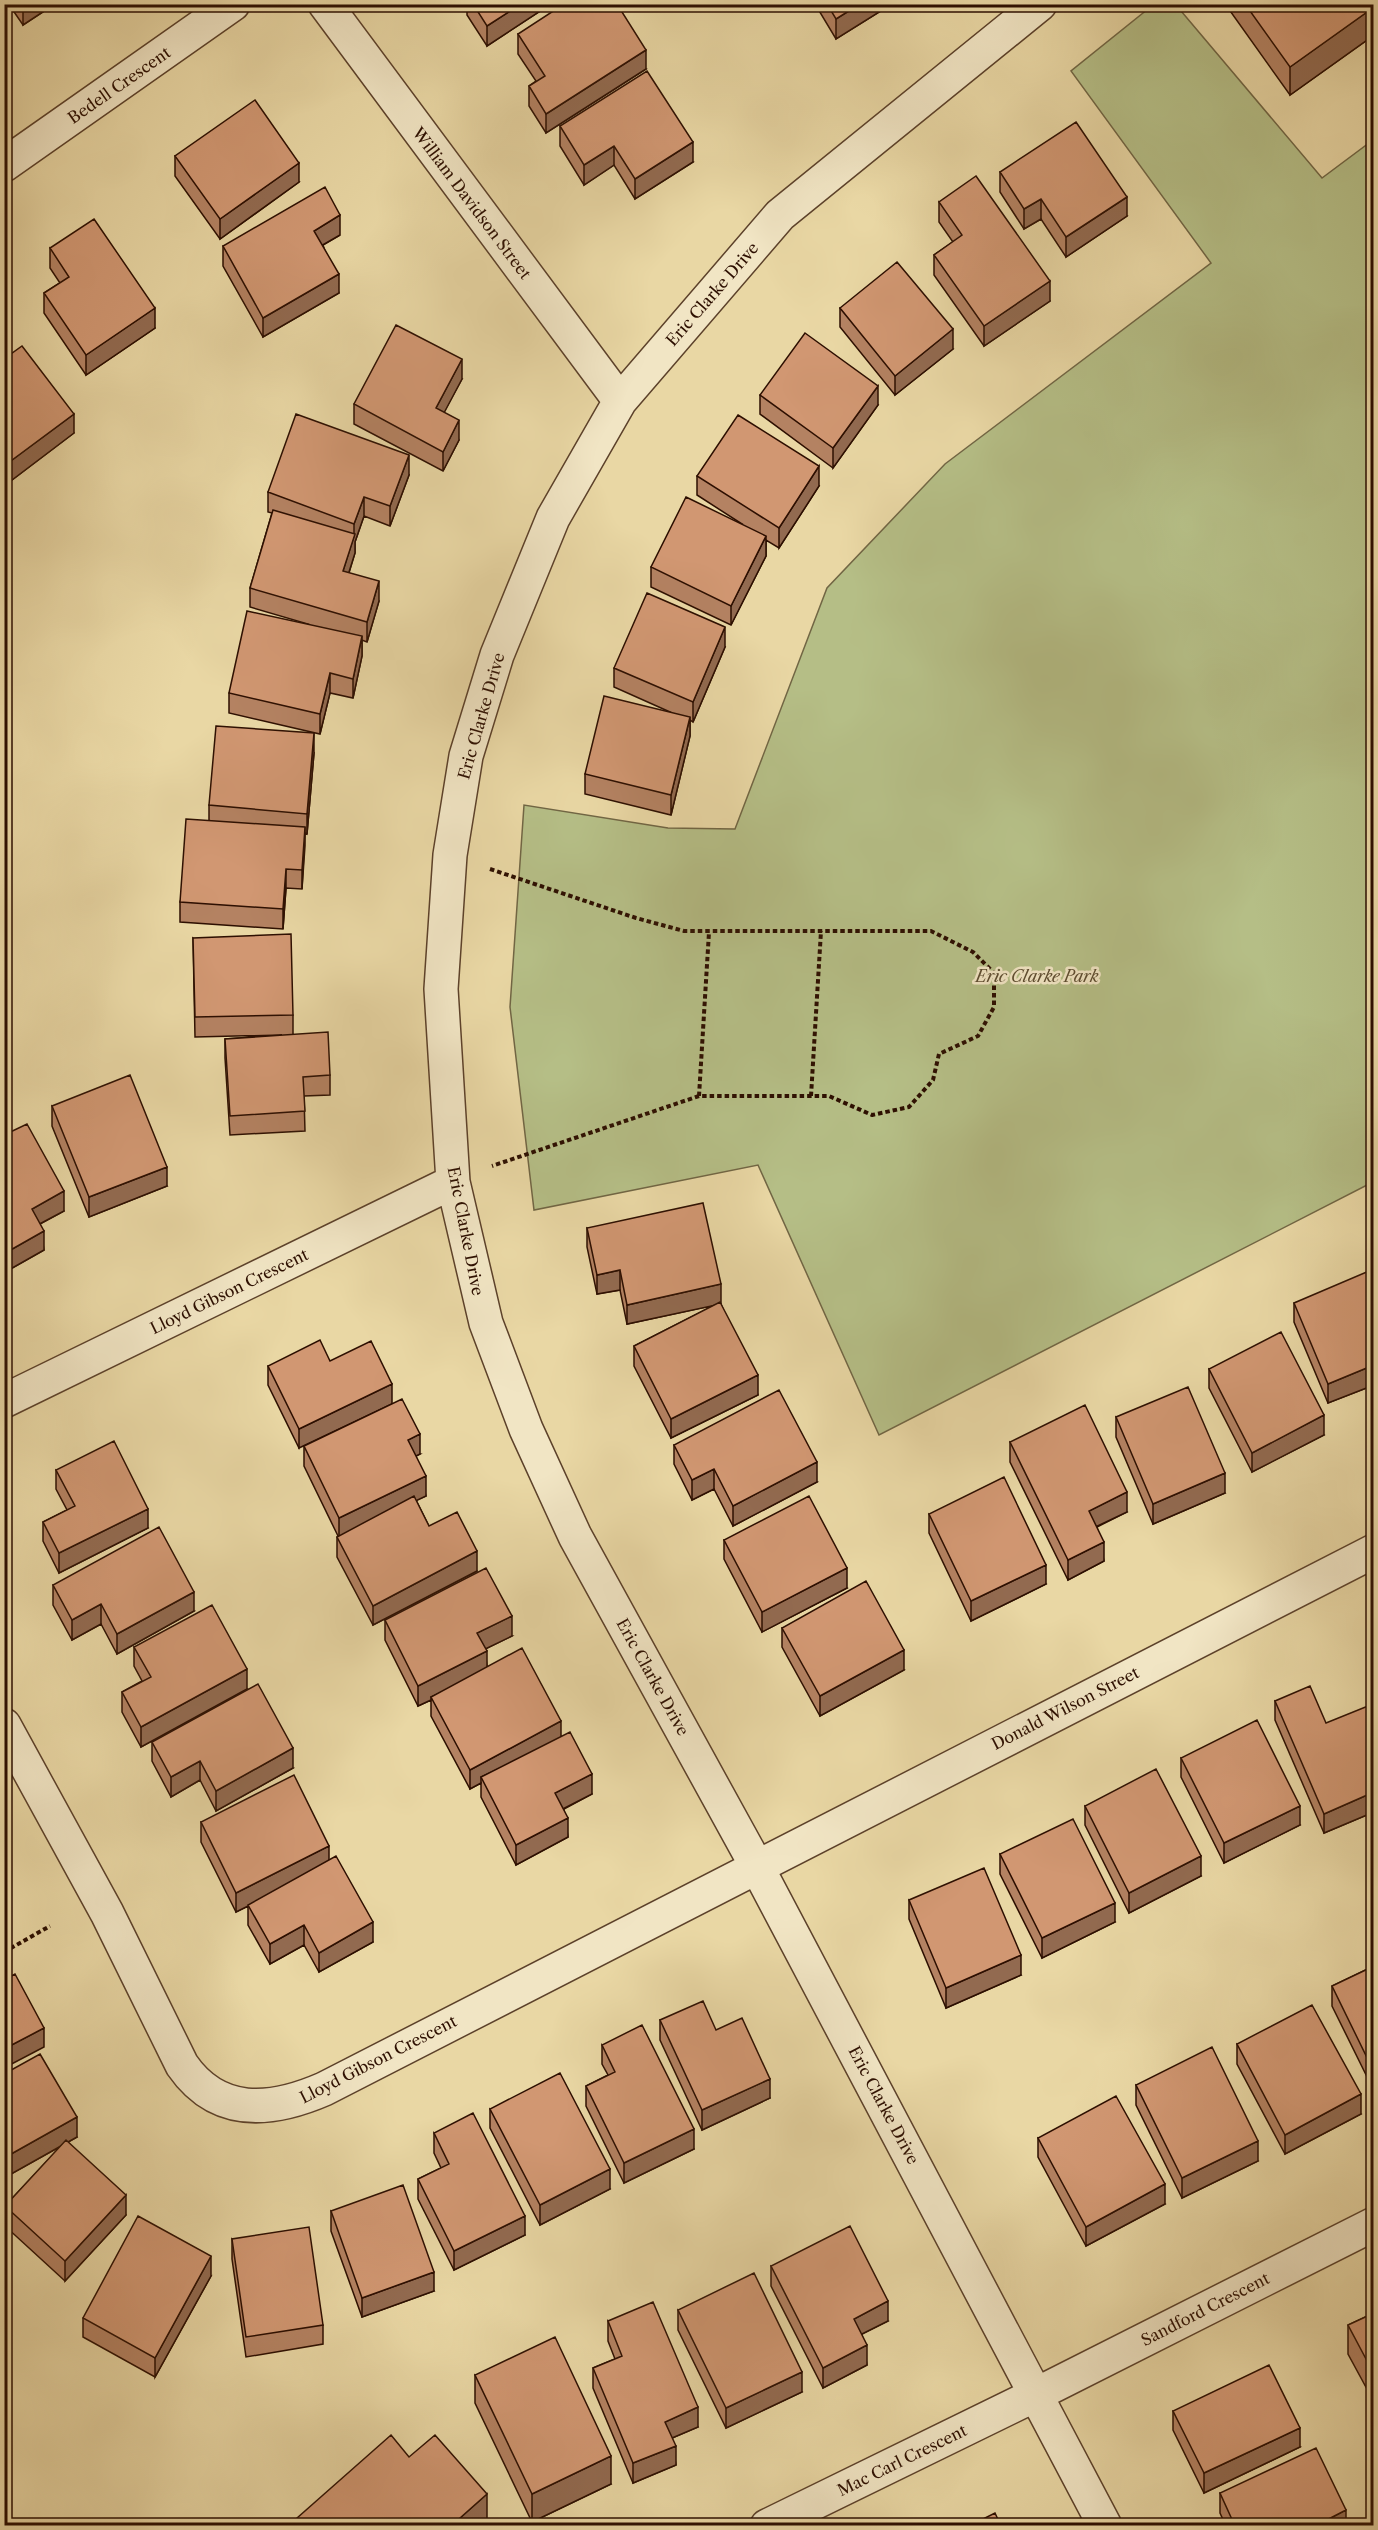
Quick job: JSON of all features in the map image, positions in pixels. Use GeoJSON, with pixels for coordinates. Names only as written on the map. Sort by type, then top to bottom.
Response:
{"type":"FeatureCollection","features":[{"type":"Feature","properties":{"kind":"street","name":"Bedell Crescent"},"geometry":{"type":"LineString","coordinates":[[4,165],[233,4]]}},
{"type":"Feature","properties":{"kind":"street","name":"William Davidson Street"},"geometry":{"type":"LineString","coordinates":[[325,4],[620,401]]}},
{"type":"Feature","properties":{"kind":"street","name":"Eric Clarke Drive"},"geometry":{"type":"LineString","coordinates":[[1040,4],[780,216],[620,401],[553,518],[497,655],[466,756],[450,855],[441,989],[453,1182],[486,1323],[526,1429],[575,1536],[756,1865],[1105,2526]]}},
{"type":"Feature","properties":{"kind":"street","name":"Lloyd Gibson Crescent"},"geometry":{"type":"LineString","coordinates":[[4,1401],[453,1182]]}},
{"type":"Feature","properties":{"kind":"street","name":"Donald Wilson Street"},"geometry":{"type":"LineString","coordinates":[[756,1865],[1374,1551]]}},
{"type":"Feature","properties":{"kind":"street","name":"Lloyd Gibson Crescent"},"geometry":{"type":"LineString","coordinates":[[4,1725],[107,1913],[182,2065],[192,2080],[213,2096],[238,2104],[269,2107],[296,2101],[324,2089],[756,1865]]}},
{"type":"Feature","properties":{"kind":"street","name":"Sandford Crescent"},"geometry":{"type":"LineString","coordinates":[[1037,2394],[1374,2224]]}},
{"type":"Feature","properties":{"kind":"street","name":"Mac Carl Crescent"},"geometry":{"type":"LineString","coordinates":[[767,2526],[1037,2394]]}},
{"type":"Feature","properties":{"kind":"path"},"geometry":{"type":"LineString","coordinates":[[450,855],[636,918],[684,931],[931,931],[974,952],[994,973],[994,1007],[978,1036],[939,1054],[933,1080],[909,1107],[872,1115],[829,1096],[699,1096],[505,1161],[453,1182]]}},
{"type":"Feature","properties":{"kind":"path"},"geometry":{"type":"LineString","coordinates":[[811,1096],[821,931]]}},
{"type":"Feature","properties":{"kind":"path"},"geometry":{"type":"LineString","coordinates":[[699,1096],[709,932]]}},
{"type":"Feature","properties":{"kind":"path"},"geometry":{"type":"LineString","coordinates":[[4,1952],[50,1926]]}},
{"type":"Feature","properties":{"kind":"green space","name":"Eric Clarke Park"},"geometry":{"type":"Polygon","coordinates":[[[1153,5],[1176,5],[1322,178],[1373,140],[1373,1182],[879,1435],[758,1165],[534,1210],[510,1007],[524,805],[668,828],[735,829],[827,588],[945,464],[1211,263],[1071,71],[1153,5]]]}},
{"type":"Feature","properties":{"kind":"building"},"geometry":{"type":"Polygon","coordinates":[[[473,4],[521,4],[487,26],[473,4]]]}},
{"type":"Feature","properties":{"kind":"building"},"geometry":{"type":"Polygon","coordinates":[[[564,4],[617,4],[646,50],[546,114],[529,86],[545,76],[518,34],[564,4]]]}},
{"type":"Feature","properties":{"kind":"building"},"geometry":{"type":"Polygon","coordinates":[[[827,4],[860,4],[836,19],[827,4]]]}},
{"type":"Feature","properties":{"kind":"building"},"geometry":{"type":"Polygon","coordinates":[[[1245,4],[1374,4],[1374,7],[1290,67],[1245,4]]]}},
{"type":"Feature","properties":{"kind":"building"},"geometry":{"type":"Polygon","coordinates":[[[647,71],[693,142],[635,179],[614,146],[584,165],[560,126],[647,71]]]}},
{"type":"Feature","properties":{"kind":"building"},"geometry":{"type":"Polygon","coordinates":[[[255,100],[299,163],[220,219],[175,156],[255,100]]]}},
{"type":"Feature","properties":{"kind":"building"},"geometry":{"type":"Polygon","coordinates":[[[1076,122],[1127,197],[1066,237],[1041,199],[1024,209],[1000,172],[1076,122]]]}},
{"type":"Feature","properties":{"kind":"building"},"geometry":{"type":"Polygon","coordinates":[[[976,176],[1050,281],[984,326],[934,255],[962,235],[939,202],[976,176]]]}},
{"type":"Feature","properties":{"kind":"building"},"geometry":{"type":"Polygon","coordinates":[[[325,187],[340,215],[314,231],[339,274],[263,318],[223,246],[325,187]]]}},
{"type":"Feature","properties":{"kind":"building"},"geometry":{"type":"Polygon","coordinates":[[[94,219],[155,308],[86,355],[44,293],[69,277],[50,248],[94,219]]]}},
{"type":"Feature","properties":{"kind":"building"},"geometry":{"type":"Polygon","coordinates":[[[897,262],[953,329],[895,376],[840,308],[897,262]]]}},
{"type":"Feature","properties":{"kind":"building"},"geometry":{"type":"Polygon","coordinates":[[[396,325],[462,359],[436,408],[459,420],[443,452],[354,404],[396,325]]]}},
{"type":"Feature","properties":{"kind":"building"},"geometry":{"type":"Polygon","coordinates":[[[805,333],[878,386],[833,448],[760,395],[805,333]]]}},
{"type":"Feature","properties":{"kind":"building"},"geometry":{"type":"Polygon","coordinates":[[[22,346],[74,414],[8,463],[4,459],[4,359],[22,346]]]}},
{"type":"Feature","properties":{"kind":"building"},"geometry":{"type":"Polygon","coordinates":[[[296,414],[409,455],[390,506],[364,497],[354,524],[268,492],[296,414]]]}},
{"type":"Feature","properties":{"kind":"building"},"geometry":{"type":"Polygon","coordinates":[[[738,415],[819,466],[779,528],[697,476],[738,415]]]}},
{"type":"Feature","properties":{"kind":"building"},"geometry":{"type":"Polygon","coordinates":[[[686,497],[766,536],[731,606],[651,567],[686,497]]]}},
{"type":"Feature","properties":{"kind":"building"},"geometry":{"type":"Polygon","coordinates":[[[273,510],[355,534],[343,571],[379,581],[367,622],[250,588],[273,510]]]}},
{"type":"Feature","properties":{"kind":"building"},"geometry":{"type":"Polygon","coordinates":[[[647,593],[725,627],[693,702],[614,668],[647,593]]]}},
{"type":"Feature","properties":{"kind":"building"},"geometry":{"type":"Polygon","coordinates":[[[247,611],[362,636],[353,679],[330,673],[320,714],[229,693],[247,611]]]}},
{"type":"Feature","properties":{"kind":"building"},"geometry":{"type":"Polygon","coordinates":[[[604,696],[690,717],[671,795],[585,774],[604,696]]]}},
{"type":"Feature","properties":{"kind":"building"},"geometry":{"type":"Polygon","coordinates":[[[216,726],[314,733],[307,814],[209,805],[216,726]]]}},
{"type":"Feature","properties":{"kind":"building"},"geometry":{"type":"Polygon","coordinates":[[[186,819],[305,827],[302,870],[286,869],[283,909],[180,902],[186,819]]]}},
{"type":"Feature","properties":{"kind":"building"},"geometry":{"type":"Polygon","coordinates":[[[291,934],[293,1015],[195,1017],[193,938],[291,934]]]}},
{"type":"Feature","properties":{"kind":"building"},"geometry":{"type":"Polygon","coordinates":[[[328,1032],[330,1075],[303,1077],[305,1111],[230,1116],[225,1039],[328,1032]]]}},
{"type":"Feature","properties":{"kind":"building"},"geometry":{"type":"Polygon","coordinates":[[[130,1075],[167,1167],[89,1197],[52,1106],[130,1075]]]}},
{"type":"Feature","properties":{"kind":"building"},"geometry":{"type":"Polygon","coordinates":[[[27,1124],[64,1191],[32,1209],[44,1231],[7,1252],[4,1247],[4,1135],[27,1124]]]}},
{"type":"Feature","properties":{"kind":"building"},"geometry":{"type":"Polygon","coordinates":[[[703,1203],[721,1284],[627,1305],[620,1270],[597,1275],[587,1228],[703,1203]]]}},
{"type":"Feature","properties":{"kind":"building"},"geometry":{"type":"Polygon","coordinates":[[[1369,1271],[1374,1282],[1374,1379],[1369,1367],[1328,1384],[1294,1303],[1369,1271]]]}},
{"type":"Feature","properties":{"kind":"building"},"geometry":{"type":"Polygon","coordinates":[[[720,1302],[758,1375],[671,1419],[634,1346],[720,1302]]]}},
{"type":"Feature","properties":{"kind":"building"},"geometry":{"type":"Polygon","coordinates":[[[1281,1332],[1324,1415],[1252,1453],[1209,1369],[1281,1332]]]}},
{"type":"Feature","properties":{"kind":"building"},"geometry":{"type":"Polygon","coordinates":[[[320,1340],[330,1361],[371,1341],[392,1384],[299,1429],[268,1366],[320,1340]]]}},
{"type":"Feature","properties":{"kind":"building"},"geometry":{"type":"Polygon","coordinates":[[[1188,1387],[1225,1473],[1153,1504],[1116,1417],[1188,1387]]]}},
{"type":"Feature","properties":{"kind":"building"},"geometry":{"type":"Polygon","coordinates":[[[779,1390],[817,1462],[733,1506],[714,1469],[692,1480],[674,1445],[779,1390]]]}},
{"type":"Feature","properties":{"kind":"building"},"geometry":{"type":"Polygon","coordinates":[[[402,1399],[420,1434],[408,1440],[426,1476],[339,1518],[304,1446],[402,1399]]]}},
{"type":"Feature","properties":{"kind":"building"},"geometry":{"type":"Polygon","coordinates":[[[1085,1405],[1127,1492],[1089,1511],[1104,1542],[1068,1560],[1010,1442],[1085,1405]]]}},
{"type":"Feature","properties":{"kind":"building"},"geometry":{"type":"Polygon","coordinates":[[[114,1441],[148,1509],[59,1553],[43,1522],[75,1506],[56,1470],[114,1441]]]}},
{"type":"Feature","properties":{"kind":"building"},"geometry":{"type":"Polygon","coordinates":[[[1004,1477],[1046,1565],[971,1601],[929,1514],[1004,1477]]]}},
{"type":"Feature","properties":{"kind":"building"},"geometry":{"type":"Polygon","coordinates":[[[414,1496],[429,1526],[457,1512],[477,1551],[373,1606],[337,1537],[414,1496]]]}},
{"type":"Feature","properties":{"kind":"building"},"geometry":{"type":"Polygon","coordinates":[[[809,1496],[847,1568],[762,1612],[724,1540],[809,1496]]]}},
{"type":"Feature","properties":{"kind":"building"},"geometry":{"type":"Polygon","coordinates":[[[159,1527],[194,1592],[117,1634],[101,1604],[72,1620],[53,1585],[159,1527]]]}},
{"type":"Feature","properties":{"kind":"building"},"geometry":{"type":"Polygon","coordinates":[[[486,1568],[512,1616],[477,1633],[487,1651],[418,1686],[385,1620],[486,1568]]]}},
{"type":"Feature","properties":{"kind":"building"},"geometry":{"type":"Polygon","coordinates":[[[866,1581],[904,1650],[820,1696],[782,1628],[866,1581]]]}},
{"type":"Feature","properties":{"kind":"building"},"geometry":{"type":"Polygon","coordinates":[[[212,1605],[247,1669],[141,1727],[122,1692],[151,1677],[134,1647],[212,1605]]]}},
{"type":"Feature","properties":{"kind":"building"},"geometry":{"type":"Polygon","coordinates":[[[522,1648],[561,1721],[470,1770],[431,1697],[522,1648]]]}},
{"type":"Feature","properties":{"kind":"building"},"geometry":{"type":"Polygon","coordinates":[[[258,1684],[293,1748],[216,1791],[200,1761],[171,1777],[152,1742],[258,1684]]]}},
{"type":"Feature","properties":{"kind":"building"},"geometry":{"type":"Polygon","coordinates":[[[1310,1686],[1326,1723],[1368,1706],[1374,1719],[1374,1792],[1324,1814],[1275,1701],[1310,1686]]]}},
{"type":"Feature","properties":{"kind":"building"},"geometry":{"type":"Polygon","coordinates":[[[1257,1720],[1300,1806],[1224,1843],[1181,1758],[1257,1720]]]}},
{"type":"Feature","properties":{"kind":"building"},"geometry":{"type":"Polygon","coordinates":[[[570,1732],[592,1774],[555,1793],[568,1818],[516,1845],[481,1777],[570,1732]]]}},
{"type":"Feature","properties":{"kind":"building"},"geometry":{"type":"Polygon","coordinates":[[[1156,1769],[1201,1856],[1129,1893],[1085,1806],[1156,1769]]]}},
{"type":"Feature","properties":{"kind":"building"},"geometry":{"type":"Polygon","coordinates":[[[294,1775],[329,1846],[236,1893],[201,1822],[294,1775]]]}},
{"type":"Feature","properties":{"kind":"building"},"geometry":{"type":"Polygon","coordinates":[[[1073,1819],[1115,1903],[1042,1938],[1000,1854],[1073,1819]]]}},
{"type":"Feature","properties":{"kind":"building"},"geometry":{"type":"Polygon","coordinates":[[[336,1856],[373,1922],[319,1953],[304,1925],[270,1944],[248,1905],[336,1856]]]}},
{"type":"Feature","properties":{"kind":"building"},"geometry":{"type":"Polygon","coordinates":[[[984,1868],[1021,1955],[946,1988],[909,1900],[984,1868]]]}},
{"type":"Feature","properties":{"kind":"building"},"geometry":{"type":"Polygon","coordinates":[[[1374,1966],[1374,2072],[1332,1986],[1374,1966]]]}},
{"type":"Feature","properties":{"kind":"building"},"geometry":{"type":"Polygon","coordinates":[[[15,1974],[44,2028],[4,2049],[4,1980],[15,1974]]]}},
{"type":"Feature","properties":{"kind":"building"},"geometry":{"type":"Polygon","coordinates":[[[703,2001],[716,2030],[742,2018],[770,2079],[702,2110],[660,2020],[703,2001]]]}},
{"type":"Feature","properties":{"kind":"building"},"geometry":{"type":"Polygon","coordinates":[[[1312,2005],[1361,2094],[1285,2135],[1237,2044],[1312,2005]]]}},
{"type":"Feature","properties":{"kind":"building"},"geometry":{"type":"Polygon","coordinates":[[[642,2025],[694,2129],[624,2163],[586,2086],[615,2072],[602,2045],[642,2025]]]}},
{"type":"Feature","properties":{"kind":"building"},"geometry":{"type":"Polygon","coordinates":[[[1212,2047],[1258,2141],[1182,2178],[1136,2085],[1212,2047]]]}},
{"type":"Feature","properties":{"kind":"building"},"geometry":{"type":"Polygon","coordinates":[[[40,2054],[77,2117],[4,2158],[4,2074],[40,2054]]]}},
{"type":"Feature","properties":{"kind":"building"},"geometry":{"type":"Polygon","coordinates":[[[560,2073],[610,2169],[540,2205],[490,2109],[560,2073]]]}},
{"type":"Feature","properties":{"kind":"building"},"geometry":{"type":"Polygon","coordinates":[[[1116,2096],[1165,2184],[1086,2227],[1038,2138],[1116,2096]]]}},
{"type":"Feature","properties":{"kind":"building"},"geometry":{"type":"Polygon","coordinates":[[[473,2113],[525,2216],[454,2251],[418,2179],[449,2164],[434,2133],[473,2113]]]}},
{"type":"Feature","properties":{"kind":"building"},"geometry":{"type":"Polygon","coordinates":[[[66,2140],[126,2195],[65,2261],[5,2206],[66,2140]]]}},
{"type":"Feature","properties":{"kind":"building"},"geometry":{"type":"Polygon","coordinates":[[[403,2185],[434,2272],[362,2298],[331,2211],[403,2185]]]}},
{"type":"Feature","properties":{"kind":"building"},"geometry":{"type":"Polygon","coordinates":[[[138,2216],[211,2256],[155,2358],[83,2318],[138,2216]]]}},
{"type":"Feature","properties":{"kind":"building"},"geometry":{"type":"Polygon","coordinates":[[[850,2226],[888,2301],[854,2319],[867,2345],[823,2368],[771,2266],[850,2226]]]}},
{"type":"Feature","properties":{"kind":"building"},"geometry":{"type":"Polygon","coordinates":[[[309,2227],[323,2325],[246,2337],[232,2239],[309,2227]]]}},
{"type":"Feature","properties":{"kind":"building"},"geometry":{"type":"Polygon","coordinates":[[[754,2273],[802,2372],[726,2408],[678,2310],[754,2273]]]}},
{"type":"Feature","properties":{"kind":"building"},"geometry":{"type":"Polygon","coordinates":[[[653,2302],[698,2407],[665,2422],[676,2446],[633,2463],[593,2368],[622,2356],[608,2321],[653,2302]]]}},
{"type":"Feature","properties":{"kind":"building"},"geometry":{"type":"Polygon","coordinates":[[[1374,2313],[1374,2374],[1348,2325],[1374,2313]]]}},
{"type":"Feature","properties":{"kind":"building"},"geometry":{"type":"Polygon","coordinates":[[[555,2337],[611,2456],[532,2494],[475,2375],[555,2337]]]}},
{"type":"Feature","properties":{"kind":"building"},"geometry":{"type":"Polygon","coordinates":[[[1269,2365],[1300,2428],[1204,2473],[1173,2411],[1269,2365]]]}},
{"type":"Feature","properties":{"kind":"building"},"geometry":{"type":"Polygon","coordinates":[[[391,2435],[409,2457],[435,2435],[487,2494],[451,2526],[288,2526],[391,2435]]]}},
{"type":"Feature","properties":{"kind":"building"},"geometry":{"type":"Polygon","coordinates":[[[1316,2448],[1346,2510],[1315,2526],[1235,2526],[1220,2493],[1316,2448]]]}},
{"type":"Feature","properties":{"kind":"building"},"geometry":{"type":"Polygon","coordinates":[[[4,2496],[10,2497],[4,2519],[4,2496]]]}},
{"type":"Feature","properties":{"kind":"building"},"geometry":{"type":"Polygon","coordinates":[[[995,2513],[1001,2526],[969,2526],[995,2513]]]}}]}
